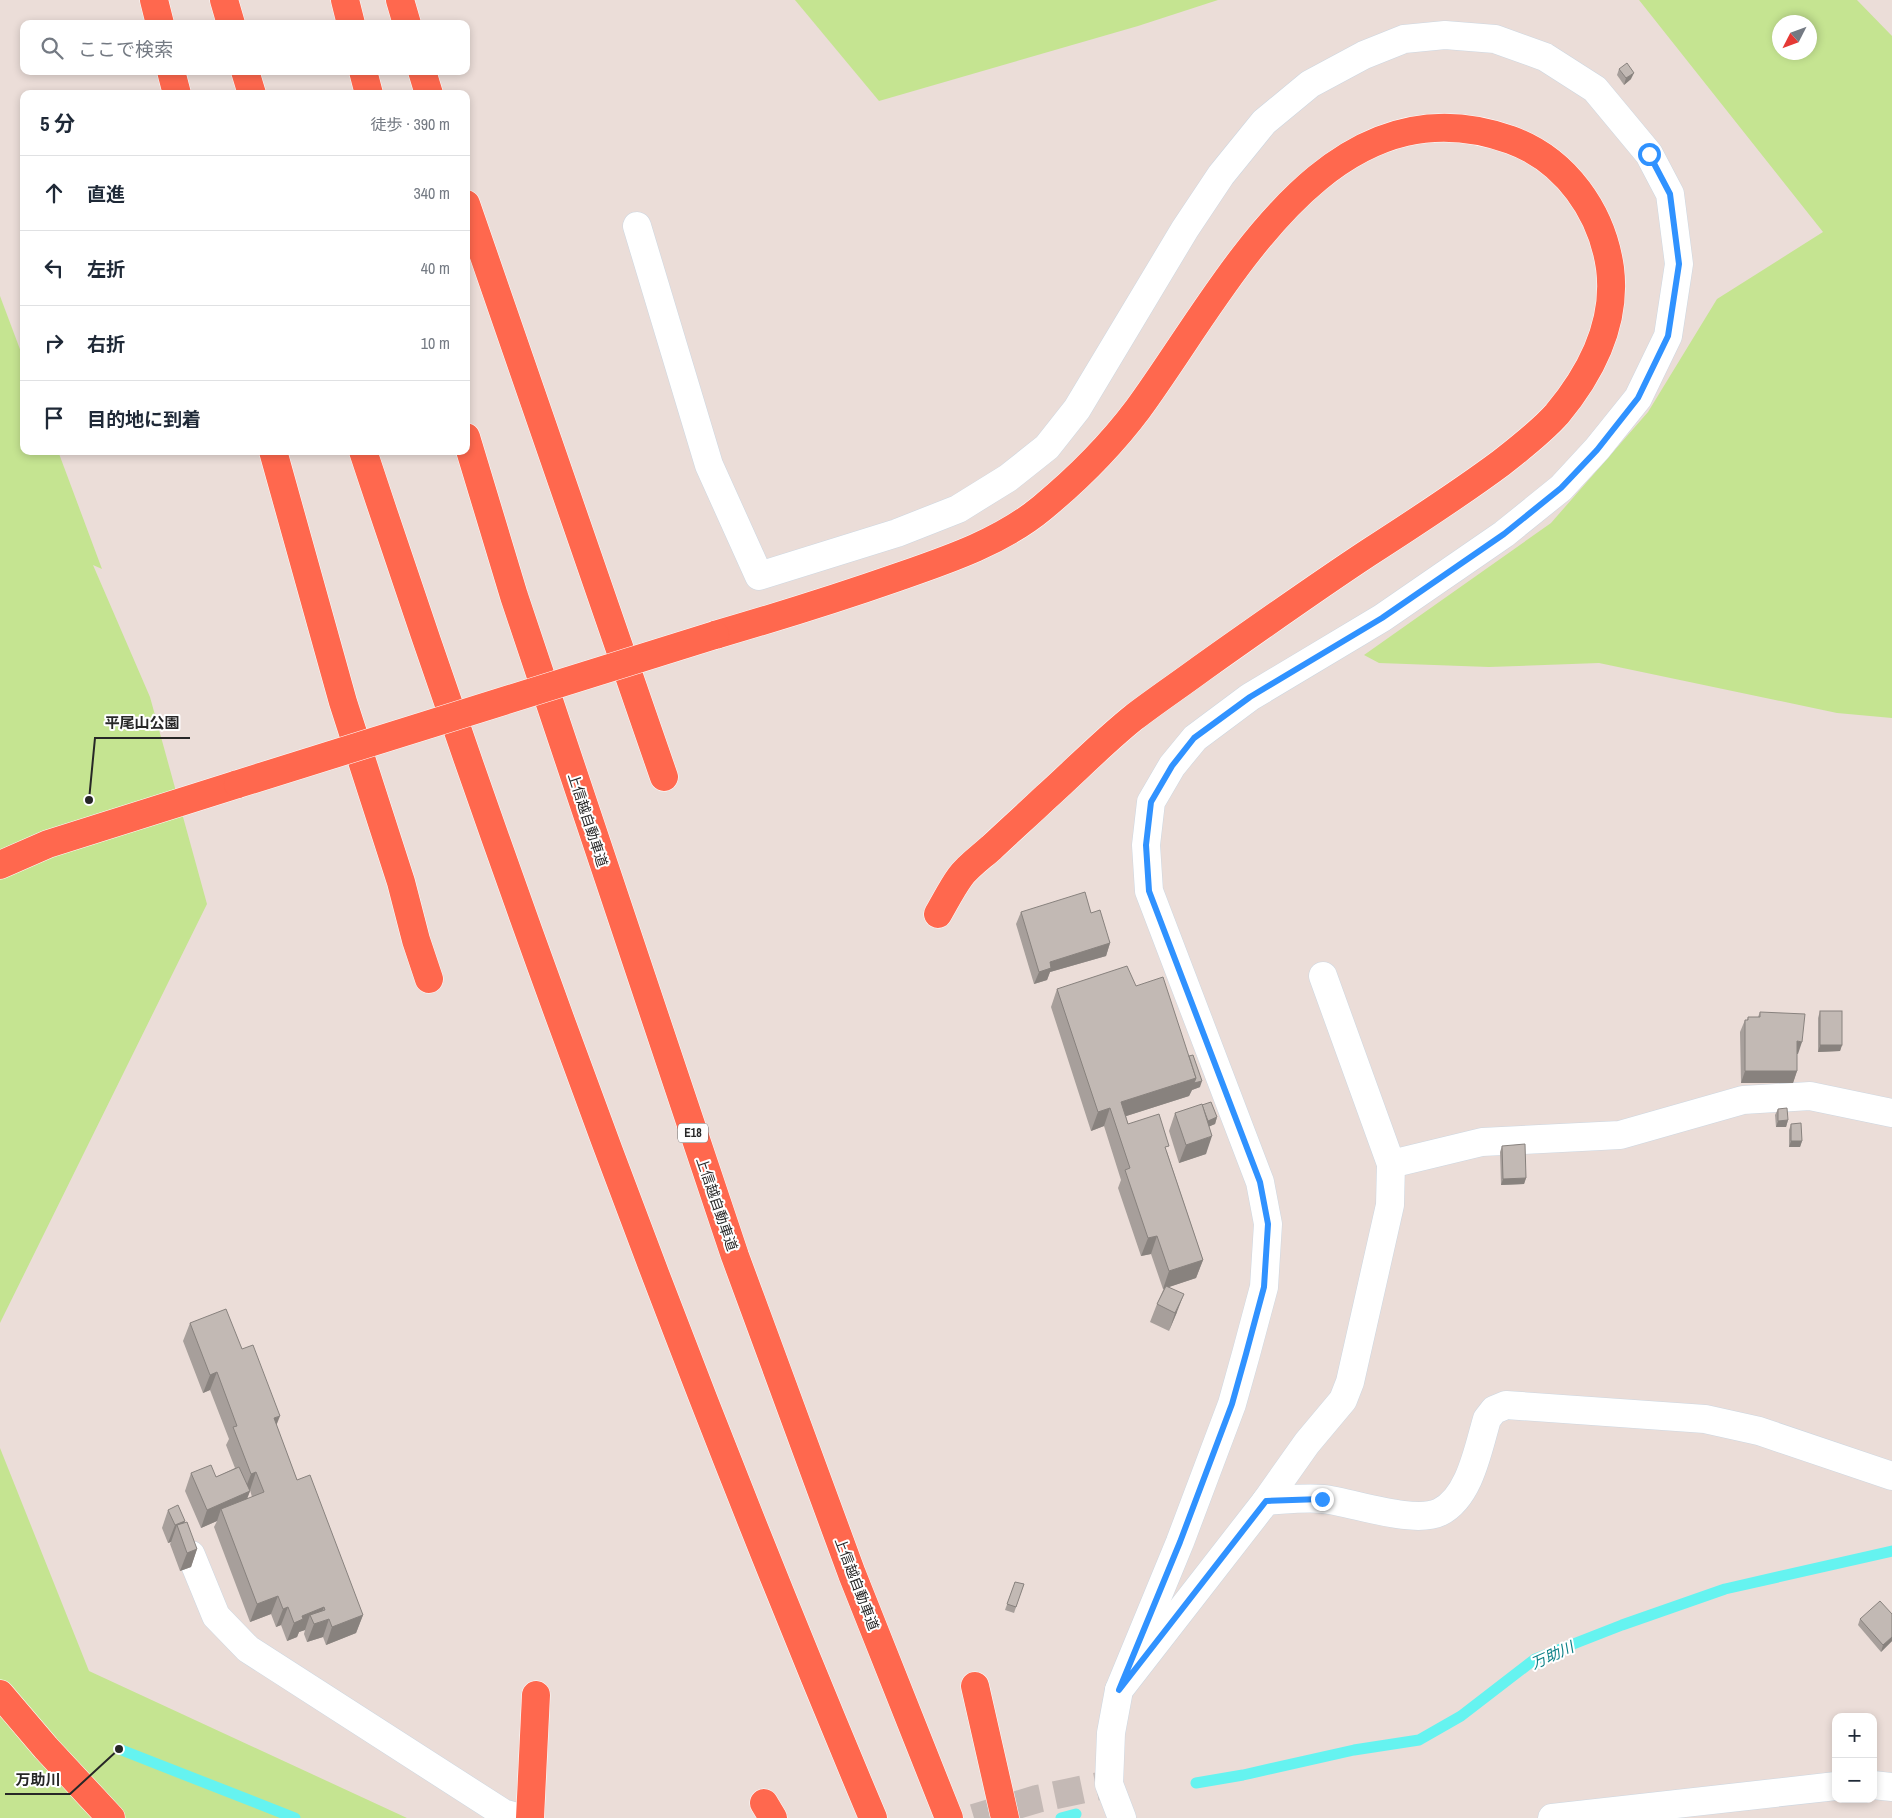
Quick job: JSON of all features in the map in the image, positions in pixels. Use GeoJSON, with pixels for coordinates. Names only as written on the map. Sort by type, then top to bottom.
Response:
{"type":"FeatureCollection","features":[{"type":"Feature","properties":{"kind":"highway"},"geometry":{"type":"LineString","coordinates":[[154,0],[159,20]]}},
{"type":"Feature","properties":{"kind":"highway"},"geometry":{"type":"LineString","coordinates":[[224,0],[230,20]]}},
{"type":"Feature","properties":{"kind":"highway"},"geometry":{"type":"LineString","coordinates":[[345,0],[350,20]]}},
{"type":"Feature","properties":{"kind":"highway"},"geometry":{"type":"LineString","coordinates":[[400,0],[405,20]]}},
{"type":"Feature","properties":{"kind":"highway"},"geometry":{"type":"LineString","coordinates":[[173,75],[176,90]]}},
{"type":"Feature","properties":{"kind":"highway"},"geometry":{"type":"LineString","coordinates":[[246,75],[251,90]]}},
{"type":"Feature","properties":{"kind":"highway"},"geometry":{"type":"LineString","coordinates":[[364,75],[368,90]]}},
{"type":"Feature","properties":{"kind":"highway"},"geometry":{"type":"LineString","coordinates":[[423,75],[429,90]]}},
{"type":"Feature","properties":{"kind":"highway"},"geometry":{"type":"LineString","coordinates":[[0,865],[48,844],[826,602],[961,554],[1003,533],[1037,512],[1079,476],[1135,412],[1240,260],[1271,223],[1301,192],[1331,167],[1362,147],[1398,134],[1427,129],[1457,127],[1491,133],[1520,144],[1549,160],[1578,189],[1593,213],[1606,246],[1611,277],[1610,309],[1604,336],[1589,369],[1554,417],[1518,450],[1462,492],[1312,590],[1131,720],[962,874],[938,914]]}},
{"type":"Feature","properties":{"kind":"highway"},"geometry":{"type":"LineString","coordinates":[[470,216],[664,777]]}},
{"type":"Feature","properties":{"kind":"highway","name":"上信越自動車道"},"geometry":{"type":"LineString","coordinates":[[470,450],[520,614],[735,1256],[852,1574],[949,1818]]}},
{"type":"Feature","properties":{"kind":"highway"},"geometry":{"type":"LineString","coordinates":[[273,455],[343,702],[401,882],[416,940],[429,979]]}},
{"type":"Feature","properties":{"kind":"highway"},"geometry":{"type":"LineString","coordinates":[[364,455],[432,658],[548,988],[661,1295],[790,1622],[873,1818]]}},
{"type":"Feature","properties":{"kind":"highway"},"geometry":{"type":"LineString","coordinates":[[975,1686],[1005,1818]]}},
{"type":"Feature","properties":{"kind":"highway"},"geometry":{"type":"LineString","coordinates":[[0,1694],[46,1748],[111,1818]]}},
{"type":"Feature","properties":{"kind":"highway"},"geometry":{"type":"LineString","coordinates":[[530,1818],[536,1696]]}},
{"type":"Feature","properties":{"kind":"street"},"geometry":{"type":"LineString","coordinates":[[637,226],[709,465],[759,576],[897,533],[958,509],[1008,478],[1047,446],[1077,409],[1185,229],[1221,175],[1264,122],[1310,84],[1364,55],[1404,40],[1444,35],[1495,39],[1546,57],[1595,89],[1649,154],[1670,194],[1679,264],[1668,336],[1638,398],[1597,450],[1561,488],[1504,534],[1382,618],[1250,697],[1194,738],[1172,766],[1151,802],[1146,845],[1149,891],[1260,1182],[1268,1224],[1264,1287],[1232,1404],[1180,1542],[1119,1690],[1111,1733],[1109,1784],[1122,1818]]}},
{"type":"Feature","properties":{"kind":"street"},"geometry":{"type":"LineString","coordinates":[[1119,1690],[1266,1501],[1307,1443],[1343,1400],[1350,1382],[1390,1206],[1391,1164],[1323,976]]}},
{"type":"Feature","properties":{"kind":"street"},"geometry":{"type":"LineString","coordinates":[[1391,1164],[1482,1142],[1620,1135],[1743,1100],[1810,1096],[1892,1114]]}},
{"type":"Feature","properties":{"kind":"street"},"geometry":{"type":"LineString","coordinates":[[1266,1501],[1322,1499],[1414,1516],[1439,1513],[1450,1504],[1463,1488],[1486,1419],[1494,1410],[1506,1405],[1705,1419],[1759,1431],[1892,1476]]}},
{"type":"Feature","properties":{"kind":"street"},"geometry":{"type":"LineString","coordinates":[[191,1555],[216,1616],[248,1649],[503,1813],[520,1818]]}},
{"type":"Feature","properties":{"kind":"street"},"geometry":{"type":"LineString","coordinates":[[1877,1785],[1892,1787]]}},
{"type":"Feature","properties":{"kind":"street"},"geometry":{"type":"LineString","coordinates":[[1552,1818],[1832,1786]]}},
{"type":"Feature","properties":{"kind":"green space"},"geometry":{"type":"Polygon","coordinates":[[[795,0],[1218,0],[1138,26],[879,101],[795,0]]]}},
{"type":"Feature","properties":{"kind":"green space"},"geometry":{"type":"Polygon","coordinates":[[[1639,0],[1857,0],[1892,36],[1892,718],[1837,713],[1599,663],[1489,667],[1379,663],[1364,655],[1551,523],[1648,412],[1717,299],[1823,232],[1639,0]]]}},
{"type":"Feature","properties":{"kind":"green space"},"geometry":{"type":"Polygon","coordinates":[[[0,296],[20,349],[20,455],[59,455],[102,569],[93,565],[150,697],[207,904],[0,1323],[0,296]]]}},
{"type":"Feature","properties":{"kind":"green space"},"geometry":{"type":"Polygon","coordinates":[[[0,1448],[89,1671],[407,1818],[0,1818],[0,1448]]]}},
{"type":"Feature","properties":{"kind":"building"},"geometry":{"type":"Polygon","coordinates":[[[1627,63],[1634,73],[1626,78],[1619,69],[1627,63]]]}},
{"type":"Feature","properties":{"kind":"building"},"geometry":{"type":"Polygon","coordinates":[[[1085,892],[1091,913],[1100,910],[1110,943],[1050,962],[1051,968],[1039,972],[1021,912],[1085,892]]]}},
{"type":"Feature","properties":{"kind":"building"},"geometry":{"type":"Polygon","coordinates":[[[1127,966],[1136,986],[1163,977],[1196,1078],[1121,1102],[1128,1124],[1159,1114],[1169,1146],[1165,1147],[1203,1260],[1169,1271],[1157,1236],[1148,1238],[1125,1170],[1130,1168],[1110,1108],[1098,1112],[1057,989],[1127,966]]]}},
{"type":"Feature","properties":{"kind":"building"},"geometry":{"type":"Polygon","coordinates":[[[1820,1011],[1842,1011],[1842,1045],[1820,1045],[1820,1011]]]}},
{"type":"Feature","properties":{"kind":"building"},"geometry":{"type":"Polygon","coordinates":[[[1760,1012],[1805,1014],[1802,1042],[1797,1041],[1797,1071],[1745,1071],[1745,1020],[1748,1020],[1748,1017],[1760,1017],[1760,1012]]]}},
{"type":"Feature","properties":{"kind":"building"},"geometry":{"type":"Polygon","coordinates":[[[1193,1055],[1202,1081],[1194,1083],[1196,1078],[1189,1056],[1193,1055]]]}},
{"type":"Feature","properties":{"kind":"building"},"geometry":{"type":"Polygon","coordinates":[[[1211,1102],[1217,1117],[1208,1121],[1202,1105],[1211,1102]]]}},
{"type":"Feature","properties":{"kind":"building"},"geometry":{"type":"Polygon","coordinates":[[[1202,1104],[1212,1136],[1186,1145],[1175,1113],[1202,1104]]]}},
{"type":"Feature","properties":{"kind":"building"},"geometry":{"type":"Polygon","coordinates":[[[1787,1108],[1788,1120],[1778,1121],[1778,1109],[1787,1108]]]}},
{"type":"Feature","properties":{"kind":"building"},"geometry":{"type":"Polygon","coordinates":[[[1801,1123],[1802,1141],[1791,1141],[1791,1124],[1801,1123]]]}},
{"type":"Feature","properties":{"kind":"building"},"geometry":{"type":"Polygon","coordinates":[[[1525,1144],[1526,1178],[1503,1179],[1502,1146],[1525,1144]]]}},
{"type":"Feature","properties":{"kind":"building"},"geometry":{"type":"Polygon","coordinates":[[[1166,1286],[1184,1294],[1175,1313],[1157,1304],[1166,1286]]]}},
{"type":"Feature","properties":{"kind":"building"},"geometry":{"type":"Polygon","coordinates":[[[226,1309],[242,1349],[253,1345],[280,1416],[274,1418],[297,1480],[310,1475],[363,1615],[332,1627],[329,1619],[314,1624],[310,1615],[325,1610],[324,1607],[302,1616],[303,1619],[294,1623],[288,1607],[283,1609],[278,1596],[257,1604],[221,1509],[264,1492],[256,1472],[251,1474],[233,1427],[237,1426],[217,1372],[210,1375],[190,1323],[226,1309]]]}},
{"type":"Feature","properties":{"kind":"building"},"geometry":{"type":"Polygon","coordinates":[[[211,1465],[216,1477],[239,1467],[250,1491],[207,1510],[191,1473],[211,1465]]]}},
{"type":"Feature","properties":{"kind":"building"},"geometry":{"type":"Polygon","coordinates":[[[178,1505],[185,1521],[175,1525],[168,1510],[178,1505]]]}},
{"type":"Feature","properties":{"kind":"building"},"geometry":{"type":"Polygon","coordinates":[[[187,1522],[197,1549],[187,1553],[177,1525],[187,1522]]]}},
{"type":"Feature","properties":{"kind":"building"},"geometry":{"type":"Polygon","coordinates":[[[1015,1582],[1024,1584],[1016,1607],[1007,1604],[1015,1582]]]}},
{"type":"Feature","properties":{"kind":"building"},"geometry":{"type":"Polygon","coordinates":[[[1880,1601],[1892,1614],[1892,1637],[1883,1645],[1860,1619],[1880,1601]]]}},
{"type":"Feature","properties":{"kind":"waterway","name":"万助川"},"geometry":{"type":"LineString","coordinates":[[1196,1783],[1243,1775],[1354,1750],[1419,1740],[1461,1716],[1535,1659],[1622,1625],[1725,1589],[1892,1551]]}},
{"type":"Feature","properties":{"kind":"waterway","name":"万助川"},"geometry":{"type":"LineString","coordinates":[[119,1749],[295,1818]]}},
{"type":"Feature","properties":{"kind":"waterway","name":"万助川"},"geometry":{"type":"LineString","coordinates":[[1061,1818],[1076,1814]]}},
{"type":"Feature","properties":{"kind":"tunnel"},"geometry":{"type":"LineString","coordinates":[[974,1818],[1037,1799],[1109,1784]]}},
{"type":"Feature","properties":{"kind":"place","name":"平尾山公園"},"geometry":{"type":"Point","coordinates":[89,800]}},
{"type":"Feature","properties":{"kind":"place","name":"万助川"},"geometry":{"type":"Point","coordinates":[119,1749]}},
{"type":"Feature","properties":{"kind":"route"},"geometry":{"type":"LineString","coordinates":[[1322,1499],[1266,1501],[1119,1690],[1180,1542],[1232,1404],[1264,1287],[1268,1224],[1260,1182],[1149,891],[1146,845],[1151,802],[1172,766],[1194,738],[1250,697],[1382,618],[1504,534],[1561,488],[1597,450],[1638,398],[1668,336],[1679,264],[1670,194],[1649,154]]}}]}
